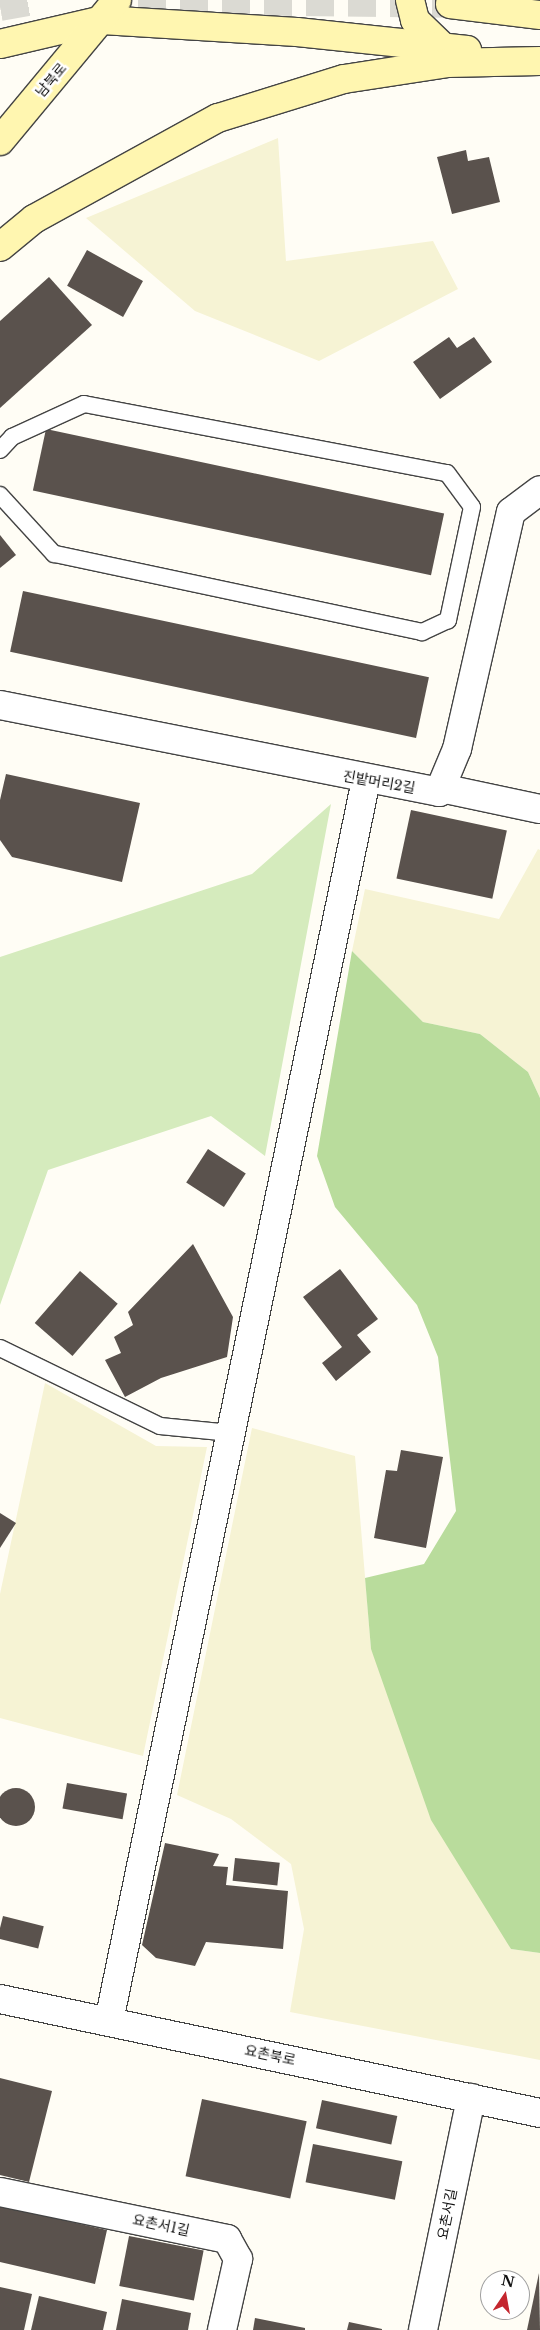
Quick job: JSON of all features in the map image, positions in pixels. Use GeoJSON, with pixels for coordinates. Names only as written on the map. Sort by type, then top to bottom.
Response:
{"type":"FeatureCollection","features":[{"type":"Feature","properties":{"kind":"main road"},"geometry":{"type":"LineString","coordinates":[[410,0],[415,20],[444,48]]}},
{"type":"Feature","properties":{"kind":"main road"},"geometry":{"type":"LineString","coordinates":[[450,4],[540,15]]}},
{"type":"Feature","properties":{"kind":"main road"},"geometry":{"type":"LineString","coordinates":[[0,44],[109,10],[540,60]]}},
{"type":"Feature","properties":{"kind":"main road","name":"남북로"},"geometry":{"type":"LineString","coordinates":[[0,141],[109,10]]}},
{"type":"Feature","properties":{"kind":"main road"},"geometry":{"type":"LineString","coordinates":[[0,247],[34,219],[218,118],[344,79],[447,63],[540,60]]}},
{"type":"Feature","properties":{"kind":"street"},"geometry":{"type":"LineString","coordinates":[[540,490],[511,512],[457,749],[441,788],[540,809]]}},
{"type":"Feature","properties":{"kind":"street","name":"진밭머리2길"},"geometry":{"type":"LineString","coordinates":[[0,704],[366,780],[439,792],[441,788]]}},
{"type":"Feature","properties":{"kind":"street"},"geometry":{"type":"LineString","coordinates":[[109,2021],[366,780]]}},
{"type":"Feature","properties":{"kind":"street","name":"요촌북로"},"geometry":{"type":"LineString","coordinates":[[0,1999],[540,2112]]}},
{"type":"Feature","properties":{"kind":"street","name":"요촌서길"},"geometry":{"type":"LineString","coordinates":[[423,2330],[471,2098]]}},
{"type":"Feature","properties":{"kind":"street","name":"요촌서1길"},"geometry":{"type":"LineString","coordinates":[[0,2192],[228,2238],[238,2259],[222,2330]]}},
{"type":"Feature","properties":{"kind":"lane"},"geometry":{"type":"LineString","coordinates":[[0,450],[12,437],[84,404],[447,473],[472,507],[448,620],[422,632],[54,554],[0,495]]}},
{"type":"Feature","properties":{"kind":"lane"},"geometry":{"type":"LineString","coordinates":[[0,1348],[160,1426],[231,1433]]}},
{"type":"Feature","properties":{"kind":"shaded area"},"geometry":{"type":"Polygon","coordinates":[[[278,138],[286,261],[433,241],[458,289],[319,361],[195,311],[86,218],[278,138]]]}},
{"type":"Feature","properties":{"kind":"shaded area"},"geometry":{"type":"Polygon","coordinates":[[[538,849],[540,850],[540,1098],[528,1072],[480,1034],[423,1022],[352,951],[365,889],[499,919],[538,849]]]}},
{"type":"Feature","properties":{"kind":"shaded area"},"geometry":{"type":"Polygon","coordinates":[[[45,1383],[156,1446],[207,1447],[143,1756],[0,1718],[0,1594],[45,1383]]]}},
{"type":"Feature","properties":{"kind":"shaded area"},"geometry":{"type":"Polygon","coordinates":[[[252,1428],[355,1456],[371,1649],[511,1949],[540,1953],[540,2060],[290,2012],[304,1929],[291,1864],[231,1819],[177,1795],[252,1428]]]}},
{"type":"Feature","properties":{"kind":"green space"},"geometry":{"type":"Polygon","coordinates":[[[331,804],[265,1156],[211,1116],[48,1170],[0,1305],[0,957],[252,874],[331,804]]]}},
{"type":"Feature","properties":{"kind":"green space"},"geometry":{"type":"Polygon","coordinates":[[[352,951],[423,1022],[480,1034],[528,1072],[540,1098],[540,1953],[511,1949],[431,1820],[371,1649],[365,1578],[424,1564],[456,1511],[438,1357],[417,1305],[335,1207],[317,1156],[352,951]]]}},
{"type":"Feature","properties":{"kind":"building"},"geometry":{"type":"Polygon","coordinates":[[[466,150],[468,161],[489,157],[500,202],[452,214],[437,157],[466,150]]]}},
{"type":"Feature","properties":{"kind":"building"},"geometry":{"type":"Polygon","coordinates":[[[87,250],[143,281],[123,317],[67,286],[87,250]]]}},
{"type":"Feature","properties":{"kind":"building"},"geometry":{"type":"Polygon","coordinates":[[[49,277],[92,325],[0,408],[0,321],[49,277]]]}},
{"type":"Feature","properties":{"kind":"building"},"geometry":{"type":"Polygon","coordinates":[[[449,337],[457,348],[474,337],[492,362],[440,399],[413,362],[449,337]]]}},
{"type":"Feature","properties":{"kind":"building"},"geometry":{"type":"Polygon","coordinates":[[[46,429],[444,514],[431,575],[33,491],[46,429]]]}},
{"type":"Feature","properties":{"kind":"building"},"geometry":{"type":"Polygon","coordinates":[[[0,535],[16,555],[0,568],[0,535]]]}},
{"type":"Feature","properties":{"kind":"building"},"geometry":{"type":"Polygon","coordinates":[[[23,591],[429,677],[416,738],[10,652],[23,591]]]}},
{"type":"Feature","properties":{"kind":"building"},"geometry":{"type":"Polygon","coordinates":[[[6,774],[140,803],[122,882],[12,857],[0,840],[0,800],[6,774]]]}},
{"type":"Feature","properties":{"kind":"building"},"geometry":{"type":"Polygon","coordinates":[[[411,810],[507,830],[492,899],[396,878],[411,810]]]}},
{"type":"Feature","properties":{"kind":"building"},"geometry":{"type":"Polygon","coordinates":[[[208,1149],[246,1174],[224,1207],[186,1183],[208,1149]]]}},
{"type":"Feature","properties":{"kind":"building"},"geometry":{"type":"Polygon","coordinates":[[[193,1244],[233,1317],[227,1357],[161,1378],[125,1397],[105,1360],[121,1353],[114,1337],[133,1325],[128,1312],[193,1244]]]}},
{"type":"Feature","properties":{"kind":"building"},"geometry":{"type":"Polygon","coordinates":[[[340,1269],[378,1319],[357,1335],[371,1352],[336,1381],[322,1363],[342,1347],[303,1297],[340,1269]]]}},
{"type":"Feature","properties":{"kind":"building"},"geometry":{"type":"Polygon","coordinates":[[[80,1271],[118,1304],[72,1356],[35,1323],[80,1271]]]}},
{"type":"Feature","properties":{"kind":"building"},"geometry":{"type":"Polygon","coordinates":[[[401,1450],[443,1457],[426,1548],[374,1538],[386,1470],[397,1471],[401,1450]]]}},
{"type":"Feature","properties":{"kind":"building"},"geometry":{"type":"Polygon","coordinates":[[[0,1513],[16,1523],[0,1548],[0,1513]]]}},
{"type":"Feature","properties":{"kind":"building"},"geometry":{"type":"Polygon","coordinates":[[[67,1783],[127,1794],[123,1819],[62,1809],[67,1783]]]}},
{"type":"Feature","properties":{"kind":"building"},"geometry":{"type":"Polygon","coordinates":[[[16,1788],[29,1794],[35,1807],[29,1820],[16,1826],[3,1820],[-3,1807],[3,1794],[16,1788]]]}},
{"type":"Feature","properties":{"kind":"building"},"geometry":{"type":"Polygon","coordinates":[[[165,1843],[219,1854],[213,1866],[228,1867],[226,1885],[288,1891],[283,1949],[206,1942],[195,1966],[156,1958],[142,1945],[165,1843]]]}},
{"type":"Feature","properties":{"kind":"building"},"geometry":{"type":"Polygon","coordinates":[[[235,1858],[280,1863],[277,1886],[233,1881],[235,1858]]]}},
{"type":"Feature","properties":{"kind":"building"},"geometry":{"type":"Polygon","coordinates":[[[3,1916],[44,1926],[38,1948],[0,1939],[3,1916]]]}},
{"type":"Feature","properties":{"kind":"building"},"geometry":{"type":"Polygon","coordinates":[[[0,2078],[52,2091],[29,2182],[0,2175],[0,2078]]]}},
{"type":"Feature","properties":{"kind":"building"},"geometry":{"type":"Polygon","coordinates":[[[202,2099],[307,2121],[290,2199],[186,2176],[202,2099]]]}},
{"type":"Feature","properties":{"kind":"building"},"geometry":{"type":"Polygon","coordinates":[[[322,2100],[397,2116],[391,2144],[316,2128],[322,2100]]]}},
{"type":"Feature","properties":{"kind":"building"},"geometry":{"type":"Polygon","coordinates":[[[313,2144],[402,2161],[395,2200],[306,2182],[313,2144]]]}},
{"type":"Feature","properties":{"kind":"building"},"geometry":{"type":"Polygon","coordinates":[[[0,2205],[69,2213],[67,2221],[107,2230],[95,2284],[0,2262],[0,2205]]]}},
{"type":"Feature","properties":{"kind":"building"},"geometry":{"type":"Polygon","coordinates":[[[129,2236],[204,2251],[194,2301],[119,2286],[129,2236]]]}},
{"type":"Feature","properties":{"kind":"building"},"geometry":{"type":"Polygon","coordinates":[[[539,2273],[540,2330],[527,2330],[539,2273]]]}},
{"type":"Feature","properties":{"kind":"building"},"geometry":{"type":"Polygon","coordinates":[[[0,2287],[32,2294],[24,2330],[0,2330],[0,2287]]]}},
{"type":"Feature","properties":{"kind":"building"},"geometry":{"type":"Polygon","coordinates":[[[39,2296],[107,2312],[103,2330],[31,2330],[39,2296]]]}},
{"type":"Feature","properties":{"kind":"building"},"geometry":{"type":"Polygon","coordinates":[[[122,2299],[191,2313],[188,2330],[116,2330],[122,2299]]]}},
{"type":"Feature","properties":{"kind":"building"},"geometry":{"type":"Polygon","coordinates":[[[255,2318],[305,2328],[305,2330],[253,2330],[255,2318]]]}},
{"type":"Feature","properties":{"kind":"building"},"geometry":{"type":"Polygon","coordinates":[[[349,2322],[382,2329],[382,2330],[347,2330],[349,2322]]]}},
{"type":"Feature","properties":{"kind":"tunnel"},"geometry":{"type":"LineString","coordinates":[[0,7],[39,0]]}},
{"type":"Feature","properties":{"kind":"tunnel"},"geometry":{"type":"LineString","coordinates":[[138,0],[450,4]]}}]}
